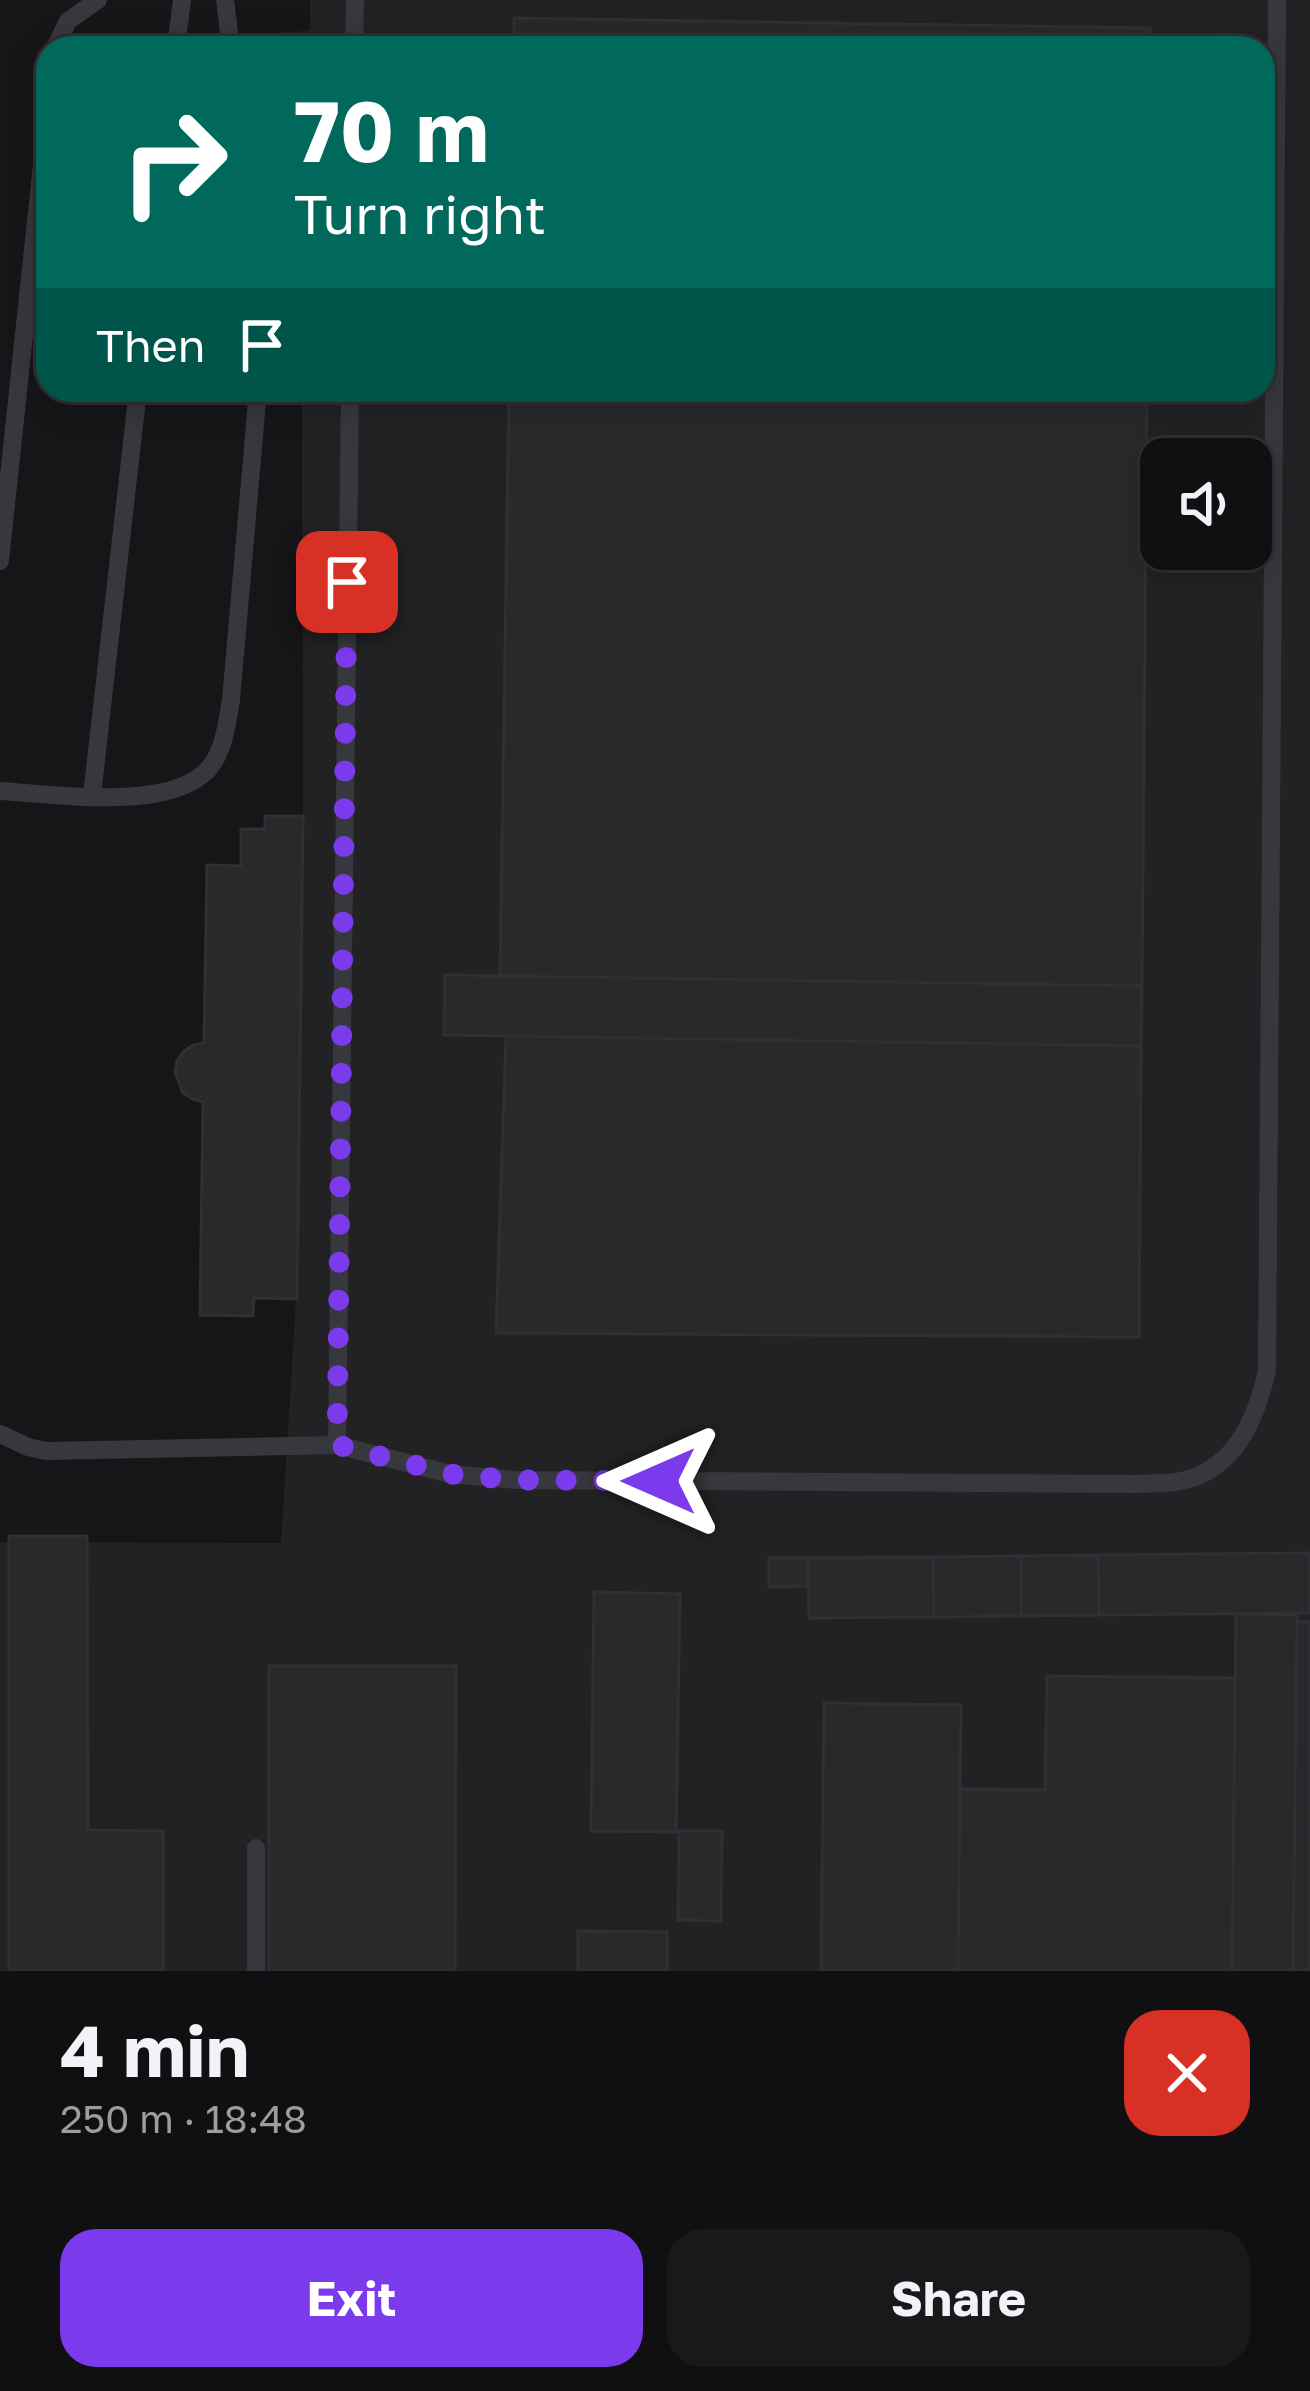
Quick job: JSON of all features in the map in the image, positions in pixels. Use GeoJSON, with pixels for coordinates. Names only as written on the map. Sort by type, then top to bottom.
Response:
{"type":"FeatureCollection","features":[{"type":"Feature","properties":{"kind":"lane"},"geometry":{"type":"LineString","coordinates":[[61,36],[68,21],[98,0]]}},
{"type":"Feature","properties":{"kind":"lane"},"geometry":{"type":"LineString","coordinates":[[178,36],[182,0]]}},
{"type":"Feature","properties":{"kind":"lane"},"geometry":{"type":"LineString","coordinates":[[225,0],[230,36]]}},
{"type":"Feature","properties":{"kind":"lane"},"geometry":{"type":"LineString","coordinates":[[354,36],[355,0]]}},
{"type":"Feature","properties":{"kind":"lane"},"geometry":{"type":"LineString","coordinates":[[1275,274],[1277,0]]}},
{"type":"Feature","properties":{"kind":"lane"},"geometry":{"type":"LineString","coordinates":[[0,561],[36,221]]}},
{"type":"Feature","properties":{"kind":"lane"},"geometry":{"type":"LineString","coordinates":[[92,795],[137,402]]}},
{"type":"Feature","properties":{"kind":"lane"},"geometry":{"type":"LineString","coordinates":[[0,791],[145,796],[173,791],[198,778],[213,763],[231,700],[257,402]]}},
{"type":"Feature","properties":{"kind":"lane"},"geometry":{"type":"LineString","coordinates":[[337,1445],[350,402]]}},
{"type":"Feature","properties":{"kind":"lane"},"geometry":{"type":"LineString","coordinates":[[0,1434],[46,1451],[337,1445],[450,1474],[515,1480],[1139,1484],[1194,1478],[1214,1467],[1244,1434],[1267,1371],[1274,402]]}},
{"type":"Feature","properties":{"kind":"lane"},"geometry":{"type":"LineString","coordinates":[[256,1848],[256,1971]]}},
{"type":"Feature","properties":{"kind":"shaded area"},"geometry":{"type":"Polygon","coordinates":[[[310,0],[1310,0],[1310,1971],[0,1971],[0,1542],[281,1543],[296,1299],[254,1298],[253,1316],[200,1315],[203,1102],[183,1093],[175,1072],[183,1052],[204,1043],[207,865],[241,865],[241,829],[264,829],[265,816],[303,816],[302,402],[1275,402],[1275,36],[283,36],[283,32],[310,31],[310,0]]]}},
{"type":"Feature","properties":{"kind":"building"},"geometry":{"type":"Polygon","coordinates":[[[514,18],[1150,28],[1150,36],[514,36],[514,18]]]}},
{"type":"Feature","properties":{"kind":"building"},"geometry":{"type":"Polygon","coordinates":[[[509,402],[1147,402],[1147,438],[1140,438],[1140,570],[1145,570],[1142,986],[500,976],[509,402]]]}},
{"type":"Feature","properties":{"kind":"building"},"geometry":{"type":"Polygon","coordinates":[[[265,816],[303,816],[297,1299],[254,1298],[253,1316],[200,1315],[203,1102],[183,1093],[175,1072],[183,1052],[204,1043],[207,865],[241,866],[241,829],[265,829],[265,816]]]}},
{"type":"Feature","properties":{"kind":"building"},"geometry":{"type":"Polygon","coordinates":[[[445,975],[1142,986],[1141,1046],[444,1035],[445,975]]]}},
{"type":"Feature","properties":{"kind":"building"},"geometry":{"type":"Polygon","coordinates":[[[506,1036],[1141,1046],[1139,1337],[496,1333],[506,1036]]]}},
{"type":"Feature","properties":{"kind":"building"},"geometry":{"type":"Polygon","coordinates":[[[9,1536],[87,1536],[88,1830],[163,1831],[163,1971],[9,1971],[9,1536]]]}},
{"type":"Feature","properties":{"kind":"building"},"geometry":{"type":"Polygon","coordinates":[[[1310,1553],[1310,1613],[1099,1615],[1098,1555],[1310,1553]]]}},
{"type":"Feature","properties":{"kind":"building"},"geometry":{"type":"Polygon","coordinates":[[[1098,1555],[1099,1615],[1021,1616],[1021,1556],[1098,1555]]]}},
{"type":"Feature","properties":{"kind":"building"},"geometry":{"type":"Polygon","coordinates":[[[1021,1556],[1021,1616],[934,1617],[933,1557],[1021,1556]]]}},
{"type":"Feature","properties":{"kind":"building"},"geometry":{"type":"Polygon","coordinates":[[[933,1557],[934,1617],[809,1618],[808,1558],[933,1557]]]}},
{"type":"Feature","properties":{"kind":"building"},"geometry":{"type":"Polygon","coordinates":[[[769,1558],[808,1558],[809,1586],[769,1587],[769,1558]]]}},
{"type":"Feature","properties":{"kind":"building"},"geometry":{"type":"Polygon","coordinates":[[[594,1592],[680,1594],[676,1832],[591,1831],[594,1592]]]}},
{"type":"Feature","properties":{"kind":"building"},"geometry":{"type":"Polygon","coordinates":[[[1236,1614],[1297,1615],[1293,1971],[1232,1971],[1236,1614]]]}},
{"type":"Feature","properties":{"kind":"building"},"geometry":{"type":"Polygon","coordinates":[[[1297,1622],[1310,1622],[1310,1971],[1293,1971],[1297,1622]]]}},
{"type":"Feature","properties":{"kind":"building"},"geometry":{"type":"Polygon","coordinates":[[[269,1666],[456,1666],[455,1971],[269,1971],[269,1666]]]}},
{"type":"Feature","properties":{"kind":"building"},"geometry":{"type":"Polygon","coordinates":[[[1047,1676],[1235,1678],[1232,1971],[958,1971],[960,1789],[1045,1790],[1047,1676]]]}},
{"type":"Feature","properties":{"kind":"building"},"geometry":{"type":"Polygon","coordinates":[[[824,1703],[961,1705],[958,1971],[821,1971],[824,1703]]]}},
{"type":"Feature","properties":{"kind":"building"},"geometry":{"type":"Polygon","coordinates":[[[679,1831],[722,1831],[721,1921],[678,1920],[679,1831]]]}},
{"type":"Feature","properties":{"kind":"building"},"geometry":{"type":"Polygon","coordinates":[[[578,1931],[667,1932],[667,1971],[578,1971],[578,1931]]]}},
{"type":"Feature","properties":{"kind":"route"},"geometry":{"type":"LineString","coordinates":[[347,582],[337,1445],[450,1474],[515,1480],[659,1481]]}}]}
